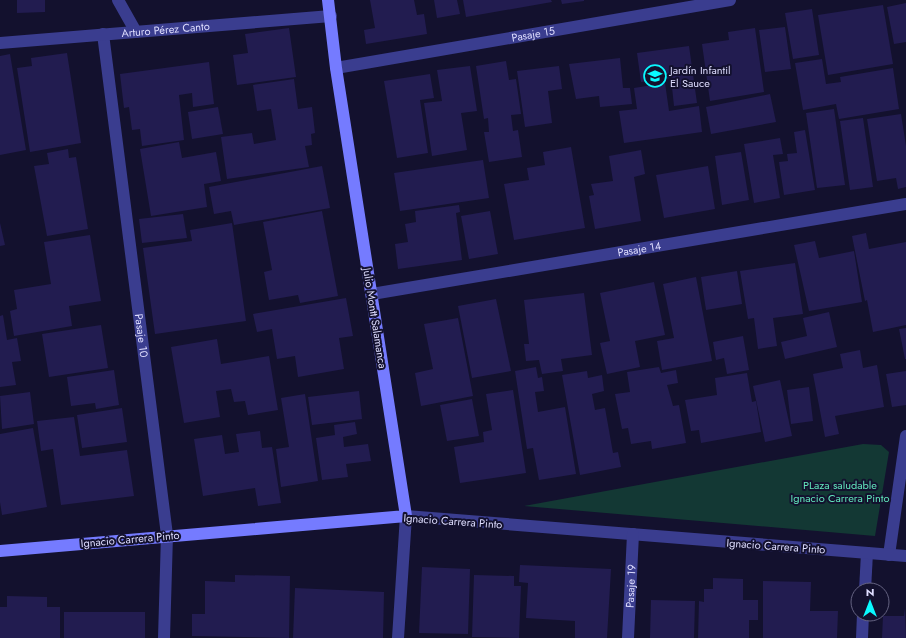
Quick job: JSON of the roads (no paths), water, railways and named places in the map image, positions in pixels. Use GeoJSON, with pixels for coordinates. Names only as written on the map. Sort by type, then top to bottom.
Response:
{"type":"FeatureCollection","features":[{"type":"Feature","properties":{"kind":"street"},"geometry":{"type":"LineString","coordinates":[[118,0],[136,32]]}},
{"type":"Feature","properties":{"kind":"street","name":"Julio Montt Salamanca"},"geometry":{"type":"LineString","coordinates":[[328,0],[336,68],[406,516],[398,638]]}},
{"type":"Feature","properties":{"kind":"street","name":"Pasaje 15"},"geometry":{"type":"LineString","coordinates":[[336,68],[730,0]]}},
{"type":"Feature","properties":{"kind":"street","name":"Arturo Pérez Canto"},"geometry":{"type":"LineString","coordinates":[[0,43],[331,16]]}},
{"type":"Feature","properties":{"kind":"street","name":"Pasaje 10"},"geometry":{"type":"LineString","coordinates":[[103,34],[167,536],[164,638]]}},
{"type":"Feature","properties":{"kind":"street","name":"Pasaje 14"},"geometry":{"type":"LineString","coordinates":[[372,294],[906,204]]}},
{"type":"Feature","properties":{"kind":"street"},"geometry":{"type":"LineString","coordinates":[[888,555],[906,436]]}},
{"type":"Feature","properties":{"kind":"street","name":"Ignacio Carrera Pinto"},"geometry":{"type":"LineString","coordinates":[[0,551],[406,516],[906,556]]}},
{"type":"Feature","properties":{"kind":"street","name":"Pasaje 19"},"geometry":{"type":"LineString","coordinates":[[628,638],[633,534]]}},
{"type":"Feature","properties":{"kind":"street"},"geometry":{"type":"LineString","coordinates":[[865,582],[867,553]]}},
{"type":"Feature","properties":{"kind":"street"},"geometry":{"type":"LineString","coordinates":[[862,638],[863,622]]}},
{"type":"Feature","properties":{"kind":"place","name":"Jardín Infantil El Sauce"},"geometry":{"type":"Point","coordinates":[655,76]}},
{"type":"Feature","properties":{"kind":"park label","name":"PLaza saludable Ignacio Carrera Pinto"},"geometry":{"type":"Point","coordinates":[840,491]}}]}
